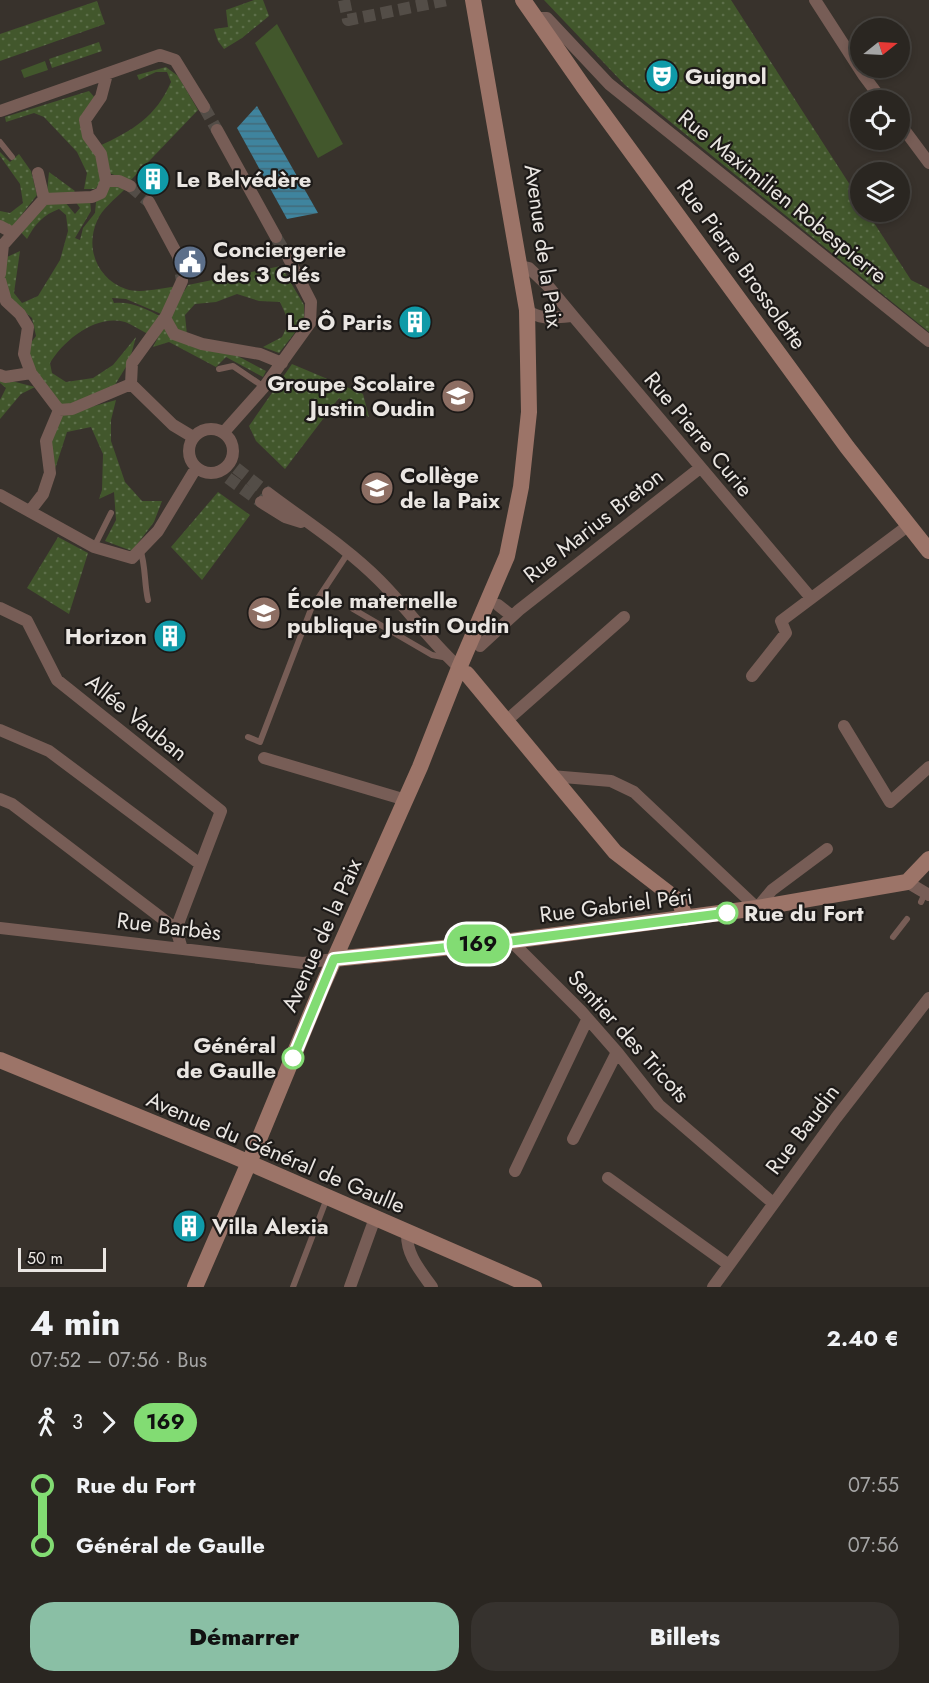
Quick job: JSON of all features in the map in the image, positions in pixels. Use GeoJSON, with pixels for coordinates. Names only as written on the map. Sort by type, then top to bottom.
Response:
{"type":"FeatureCollection","features":[{"type":"Feature","properties":{"kind":"main road","name":"Avenue de la Paix"},"geometry":{"type":"LineString","coordinates":[[473,0],[524,267]]}},
{"type":"Feature","properties":{"kind":"main road","name":"Avenue de la Paix"},"geometry":{"type":"LineString","coordinates":[[458,667],[480,646],[514,562],[529,491],[536,412],[531,313],[478,0]]}},
{"type":"Feature","properties":{"kind":"main road","name":"Rue Pierre Brossolette"},"geometry":{"type":"LineString","coordinates":[[523,0],[583,86],[848,447],[929,550]]}},
{"type":"Feature","properties":{"kind":"main road","name":"Avenue de la Paix"},"geometry":{"type":"LineString","coordinates":[[195,1287],[334,959],[406,800],[458,667],[507,556],[521,487],[529,412],[531,313]]}},
{"type":"Feature","properties":{"kind":"main road"},"geometry":{"type":"LineString","coordinates":[[458,667],[615,852],[680,902],[686,918]]}},
{"type":"Feature","properties":{"kind":"main road"},"geometry":{"type":"LineString","coordinates":[[907,882],[929,859]]}},
{"type":"Feature","properties":{"kind":"main road","name":"Rue Gabriel Péri"},"geometry":{"type":"LineString","coordinates":[[334,959],[511,941],[686,918],[907,882]]}},
{"type":"Feature","properties":{"kind":"main road","name":"Avenue du Général de Gaulle"},"geometry":{"type":"LineString","coordinates":[[0,1060],[230,1154],[248,1164],[534,1287]]}},
{"type":"Feature","properties":{"kind":"street"},"geometry":{"type":"LineString","coordinates":[[815,0],[874,90]]}},
{"type":"Feature","properties":{"kind":"street","name":"Rue Maximilien Robespierre"},"geometry":{"type":"LineString","coordinates":[[535,18],[547,18],[609,84],[929,341]]}},
{"type":"Feature","properties":{"kind":"street"},"geometry":{"type":"LineString","coordinates":[[0,111],[160,56],[175,60],[204,107]]}},
{"type":"Feature","properties":{"kind":"street"},"geometry":{"type":"LineString","coordinates":[[0,274],[3,245],[44,199],[92,197],[101,193],[106,181],[101,154],[88,136],[86,120],[101,97],[106,74]]}},
{"type":"Feature","properties":{"kind":"street"},"geometry":{"type":"LineString","coordinates":[[583,86],[609,84]]}},
{"type":"Feature","properties":{"kind":"street"},"geometry":{"type":"LineString","coordinates":[[217,130],[276,237]]}},
{"type":"Feature","properties":{"kind":"street"},"geometry":{"type":"LineString","coordinates":[[910,137],[929,163]]}},
{"type":"Feature","properties":{"kind":"street"},"geometry":{"type":"LineString","coordinates":[[38,173],[44,199]]}},
{"type":"Feature","properties":{"kind":"street"},"geometry":{"type":"LineString","coordinates":[[106,181],[119,181],[130,186]]}},
{"type":"Feature","properties":{"kind":"street"},"geometry":{"type":"LineString","coordinates":[[149,202],[178,256]]}},
{"type":"Feature","properties":{"kind":"street"},"geometry":{"type":"LineString","coordinates":[[0,226],[13,233]]}},
{"type":"Feature","properties":{"kind":"street"},"geometry":{"type":"LineString","coordinates":[[224,432],[264,387],[310,323],[311,302],[289,259]]}},
{"type":"Feature","properties":{"kind":"street","name":"Rue Pierre Curie"},"geometry":{"type":"LineString","coordinates":[[524,267],[549,286],[811,598]]}},
{"type":"Feature","properties":{"kind":"street"},"geometry":{"type":"LineString","coordinates":[[0,280],[6,302],[20,314],[28,327],[24,354],[31,373],[59,410]]}},
{"type":"Feature","properties":{"kind":"street"},"geometry":{"type":"LineString","coordinates":[[183,281],[165,318],[132,363],[132,384],[173,424],[193,436]]}},
{"type":"Feature","properties":{"kind":"street"},"geometry":{"type":"LineString","coordinates":[[531,313],[546,318],[573,316]]}},
{"type":"Feature","properties":{"kind":"street"},"geometry":{"type":"LineString","coordinates":[[165,318],[174,334],[202,344],[260,354],[282,363]]}},
{"type":"Feature","properties":{"kind":"street"},"geometry":{"type":"LineString","coordinates":[[0,375],[5,377],[31,373]]}},
{"type":"Feature","properties":{"kind":"street"},"geometry":{"type":"LineString","coordinates":[[59,410],[72,409],[132,384]]}},
{"type":"Feature","properties":{"kind":"street"},"geometry":{"type":"LineString","coordinates":[[30,512],[43,494],[50,473],[46,441],[59,410]]}},
{"type":"Feature","properties":{"kind":"street"},"geometry":{"type":"LineString","coordinates":[[204,429],[218,429],[224,432],[232,445],[233,452],[228,470],[209,473],[196,468],[188,450],[193,436],[204,429]]}},
{"type":"Feature","properties":{"kind":"street"},"geometry":{"type":"LineString","coordinates":[[0,495],[94,547],[132,558],[158,531],[196,468]]}},
{"type":"Feature","properties":{"kind":"street","name":"Rue Marius Breton"},"geometry":{"type":"LineString","coordinates":[[480,646],[512,616],[700,468]]}},
{"type":"Feature","properties":{"kind":"street"},"geometry":{"type":"LineString","coordinates":[[264,498],[285,517],[308,523],[379,580],[458,667]]}},
{"type":"Feature","properties":{"kind":"street"},"geometry":{"type":"LineString","coordinates":[[752,676],[786,633],[781,621],[909,525]]}},
{"type":"Feature","properties":{"kind":"street"},"geometry":{"type":"LineString","coordinates":[[498,605],[512,616]]}},
{"type":"Feature","properties":{"kind":"street","name":"Allée Vauban"},"geometry":{"type":"LineString","coordinates":[[0,608],[27,621],[57,680],[221,811],[176,929]]}},
{"type":"Feature","properties":{"kind":"street"},"geometry":{"type":"LineString","coordinates":[[506,722],[624,617]]}},
{"type":"Feature","properties":{"kind":"street"},"geometry":{"type":"LineString","coordinates":[[843,726],[891,802],[929,767]]}},
{"type":"Feature","properties":{"kind":"street"},"geometry":{"type":"LineString","coordinates":[[0,730],[49,751],[200,864]]}},
{"type":"Feature","properties":{"kind":"street"},"geometry":{"type":"LineString","coordinates":[[264,758],[406,800]]}},
{"type":"Feature","properties":{"kind":"street"},"geometry":{"type":"LineString","coordinates":[[551,776],[611,781],[633,792],[757,908],[772,890],[827,849]]}},
{"type":"Feature","properties":{"kind":"street"},"geometry":{"type":"LineString","coordinates":[[0,799],[12,804],[176,929],[182,949]]}},
{"type":"Feature","properties":{"kind":"street"},"geometry":{"type":"LineString","coordinates":[[907,882],[925,896]]}},
{"type":"Feature","properties":{"kind":"street","name":"Rue Barbès"},"geometry":{"type":"LineString","coordinates":[[0,928],[303,963],[334,959]]}},
{"type":"Feature","properties":{"kind":"street","name":"Sentier des Tricots"},"geometry":{"type":"LineString","coordinates":[[511,941],[574,1003],[659,1105],[773,1203]]}},
{"type":"Feature","properties":{"kind":"street","name":"Rue Baudin"},"geometry":{"type":"LineString","coordinates":[[713,1287],[836,1118],[929,999]]}},
{"type":"Feature","properties":{"kind":"street"},"geometry":{"type":"LineString","coordinates":[[515,1171],[588,1020]]}},
{"type":"Feature","properties":{"kind":"street"},"geometry":{"type":"LineString","coordinates":[[573,1139],[617,1052]]}},
{"type":"Feature","properties":{"kind":"street"},"geometry":{"type":"LineString","coordinates":[[608,1178],[729,1265]]}},
{"type":"Feature","properties":{"kind":"street"},"geometry":{"type":"LineString","coordinates":[[350,1287],[375,1218]]}},
{"type":"Feature","properties":{"kind":"street"},"geometry":{"type":"LineString","coordinates":[[407,1232],[412,1259],[432,1287]]}},
{"type":"Feature","properties":{"kind":"lane"},"geometry":{"type":"LineString","coordinates":[[0,142],[12,157]]}},
{"type":"Feature","properties":{"kind":"lane"},"geometry":{"type":"LineString","coordinates":[[219,369],[233,366],[264,387]]}},
{"type":"Feature","properties":{"kind":"lane"},"geometry":{"type":"LineString","coordinates":[[94,547],[111,513]]}},
{"type":"Feature","properties":{"kind":"lane"},"geometry":{"type":"LineString","coordinates":[[140,549],[148,600]]}},
{"type":"Feature","properties":{"kind":"lane"},"geometry":{"type":"LineString","coordinates":[[248,737],[260,742],[311,609],[348,553]]}},
{"type":"Feature","properties":{"kind":"lane"},"geometry":{"type":"LineString","coordinates":[[353,609],[432,655],[458,667]]}},
{"type":"Feature","properties":{"kind":"lane"},"geometry":{"type":"LineString","coordinates":[[892,937],[907,919]]}},
{"type":"Feature","properties":{"kind":"lane"},"geometry":{"type":"LineString","coordinates":[[293,1287],[327,1197]]}},
{"type":"Feature","properties":{"kind":"green space"},"geometry":{"type":"Polygon","coordinates":[[[254,0],[263,0],[269,16],[224,49],[214,29],[228,27],[226,10],[254,0]]]}},
{"type":"Feature","properties":{"kind":"green space"},"geometry":{"type":"Polygon","coordinates":[[[544,0],[731,0],[850,185],[850,222],[873,222],[911,280],[929,289],[929,332],[625,85],[544,0]]]}},
{"type":"Feature","properties":{"kind":"green space"},"geometry":{"type":"Polygon","coordinates":[[[97,1],[105,24],[0,61],[0,34],[97,1]]]}},
{"type":"Feature","properties":{"kind":"green space"},"geometry":{"type":"Polygon","coordinates":[[[277,24],[343,144],[318,158],[255,43],[277,24]]]}},
{"type":"Feature","properties":{"kind":"green space"},"geometry":{"type":"Polygon","coordinates":[[[99,42],[102,51],[52,68],[49,59],[99,42]]]}},
{"type":"Feature","properties":{"kind":"green space"},"geometry":{"type":"Polygon","coordinates":[[[45,61],[48,70],[24,78],[21,70],[45,61]]]}},
{"type":"Feature","properties":{"kind":"green space"},"geometry":{"type":"Polygon","coordinates":[[[166,67],[178,76],[198,110],[130,181],[109,173],[99,146],[122,135],[150,114],[171,82],[167,72],[156,72],[139,80],[137,75],[166,67]]]}},
{"type":"Feature","properties":{"kind":"green space"},"geometry":{"type":"Polygon","coordinates":[[[89,91],[96,99],[84,111],[83,130],[97,156],[102,182],[95,189],[84,189],[87,173],[77,152],[44,117],[34,113],[6,122],[5,117],[89,91]]]}},
{"type":"Feature","properties":{"kind":"green space"},"geometry":{"type":"Polygon","coordinates":[[[0,152],[10,162],[19,154],[31,171],[37,195],[12,227],[0,222],[0,211],[10,213],[23,203],[20,184],[0,156],[0,152]]]}},
{"type":"Feature","properties":{"kind":"green space"},"geometry":{"type":"Polygon","coordinates":[[[49,172],[75,191],[72,194],[52,195],[47,192],[49,172]]]}},
{"type":"Feature","properties":{"kind":"green space"},"geometry":{"type":"Polygon","coordinates":[[[109,185],[120,185],[124,190],[102,212],[94,231],[93,252],[101,270],[108,278],[126,289],[138,291],[177,286],[166,316],[126,299],[112,298],[114,303],[133,304],[162,317],[150,335],[125,322],[103,322],[82,331],[56,354],[50,363],[52,373],[66,382],[93,378],[113,365],[136,337],[129,362],[113,388],[74,405],[60,404],[29,363],[29,345],[36,336],[32,318],[9,298],[3,281],[7,257],[20,251],[14,293],[22,303],[38,296],[60,260],[68,231],[66,215],[59,209],[48,214],[36,224],[27,239],[19,230],[46,202],[64,201],[75,214],[80,208],[75,201],[90,200],[91,211],[75,238],[80,240],[83,228],[95,213],[96,202],[109,185]]]}},
{"type":"Feature","properties":{"kind":"green space"},"geometry":{"type":"Polygon","coordinates":[[[281,266],[304,305],[304,321],[279,353],[263,347],[282,337],[289,322],[280,302],[259,301],[237,294],[216,302],[195,304],[185,315],[187,335],[178,332],[171,317],[188,285],[281,266]]]}},
{"type":"Feature","properties":{"kind":"green space"},"geometry":{"type":"Polygon","coordinates":[[[166,322],[171,336],[232,353],[266,371],[263,377],[226,357],[216,367],[169,342],[153,347],[166,322]]]}},
{"type":"Feature","properties":{"kind":"green space"},"geometry":{"type":"Polygon","coordinates":[[[292,364],[363,394],[369,417],[339,398],[285,469],[256,441],[249,426],[292,364]]]}},
{"type":"Feature","properties":{"kind":"green space"},"geometry":{"type":"Polygon","coordinates":[[[0,378],[35,387],[21,394],[0,419],[0,400],[6,388],[0,383],[0,378]]]}},
{"type":"Feature","properties":{"kind":"green space"},"geometry":{"type":"Polygon","coordinates":[[[116,400],[111,420],[111,441],[125,482],[142,501],[162,501],[154,522],[132,551],[105,541],[116,520],[114,492],[99,499],[102,490],[103,454],[91,427],[67,432],[55,469],[50,443],[62,415],[116,400]]]}},
{"type":"Feature","properties":{"kind":"green space"},"geometry":{"type":"Polygon","coordinates":[[[218,492],[250,515],[202,580],[171,547],[218,492]]]}},
{"type":"Feature","properties":{"kind":"green space"},"geometry":{"type":"Polygon","coordinates":[[[58,537],[88,553],[69,614],[27,588],[58,537]]]}},
{"type":"Feature","properties":{"kind":"water"},"geometry":{"type":"Polygon","coordinates":[[[257,106],[318,213],[287,219],[237,128],[257,106]]]}},
{"type":"Feature","properties":{"kind":"tunnel"},"geometry":{"type":"LineString","coordinates":[[344,0],[348,20],[447,0]]}},
{"type":"Feature","properties":{"kind":"tunnel"},"geometry":{"type":"LineString","coordinates":[[204,107],[217,130]]}},
{"type":"Feature","properties":{"kind":"tunnel"},"geometry":{"type":"LineString","coordinates":[[130,186],[149,202]]}},
{"type":"Feature","properties":{"kind":"tunnel"},"geometry":{"type":"LineString","coordinates":[[276,237],[289,259]]}},
{"type":"Feature","properties":{"kind":"tunnel"},"geometry":{"type":"LineString","coordinates":[[178,256],[182,281]]}},
{"type":"Feature","properties":{"kind":"tunnel"},"geometry":{"type":"LineString","coordinates":[[236,468],[268,493]]}},
{"type":"Feature","properties":{"kind":"tunnel"},"geometry":{"type":"LineString","coordinates":[[228,478],[261,502]]}},
{"type":"Feature","properties":{"kind":"bus line","name":"169"},"geometry":{"type":"LineString","coordinates":[[293,1058],[334,959],[511,941],[727,913]]}},
{"type":"Feature","properties":{"kind":"place","name":"Guignol"},"geometry":{"type":"Point","coordinates":[662,76]}},
{"type":"Feature","properties":{"kind":"place","name":"Le Belvédère"},"geometry":{"type":"Point","coordinates":[153,179]}},
{"type":"Feature","properties":{"kind":"place","name":"Conciergerie des 3 Clés"},"geometry":{"type":"Point","coordinates":[190,262]}},
{"type":"Feature","properties":{"kind":"place","name":"Le Ô Paris"},"geometry":{"type":"Point","coordinates":[415,322]}},
{"type":"Feature","properties":{"kind":"place","name":"Groupe Scolaire Justin Oudin"},"geometry":{"type":"Point","coordinates":[458,396]}},
{"type":"Feature","properties":{"kind":"place","name":"Collège de la Paix"},"geometry":{"type":"Point","coordinates":[377,488]}},
{"type":"Feature","properties":{"kind":"place","name":"École maternelle publique Justin Oudin"},"geometry":{"type":"Point","coordinates":[264,613]}},
{"type":"Feature","properties":{"kind":"place","name":"Horizon"},"geometry":{"type":"Point","coordinates":[170,636]}},
{"type":"Feature","properties":{"kind":"place","name":"Rue du Fort"},"geometry":{"type":"Point","coordinates":[727,913]}},
{"type":"Feature","properties":{"kind":"place","name":"Général de Gaulle"},"geometry":{"type":"Point","coordinates":[293,1058]}},
{"type":"Feature","properties":{"kind":"place","name":"Villa Alexia"},"geometry":{"type":"Point","coordinates":[189,1226]}}]}
